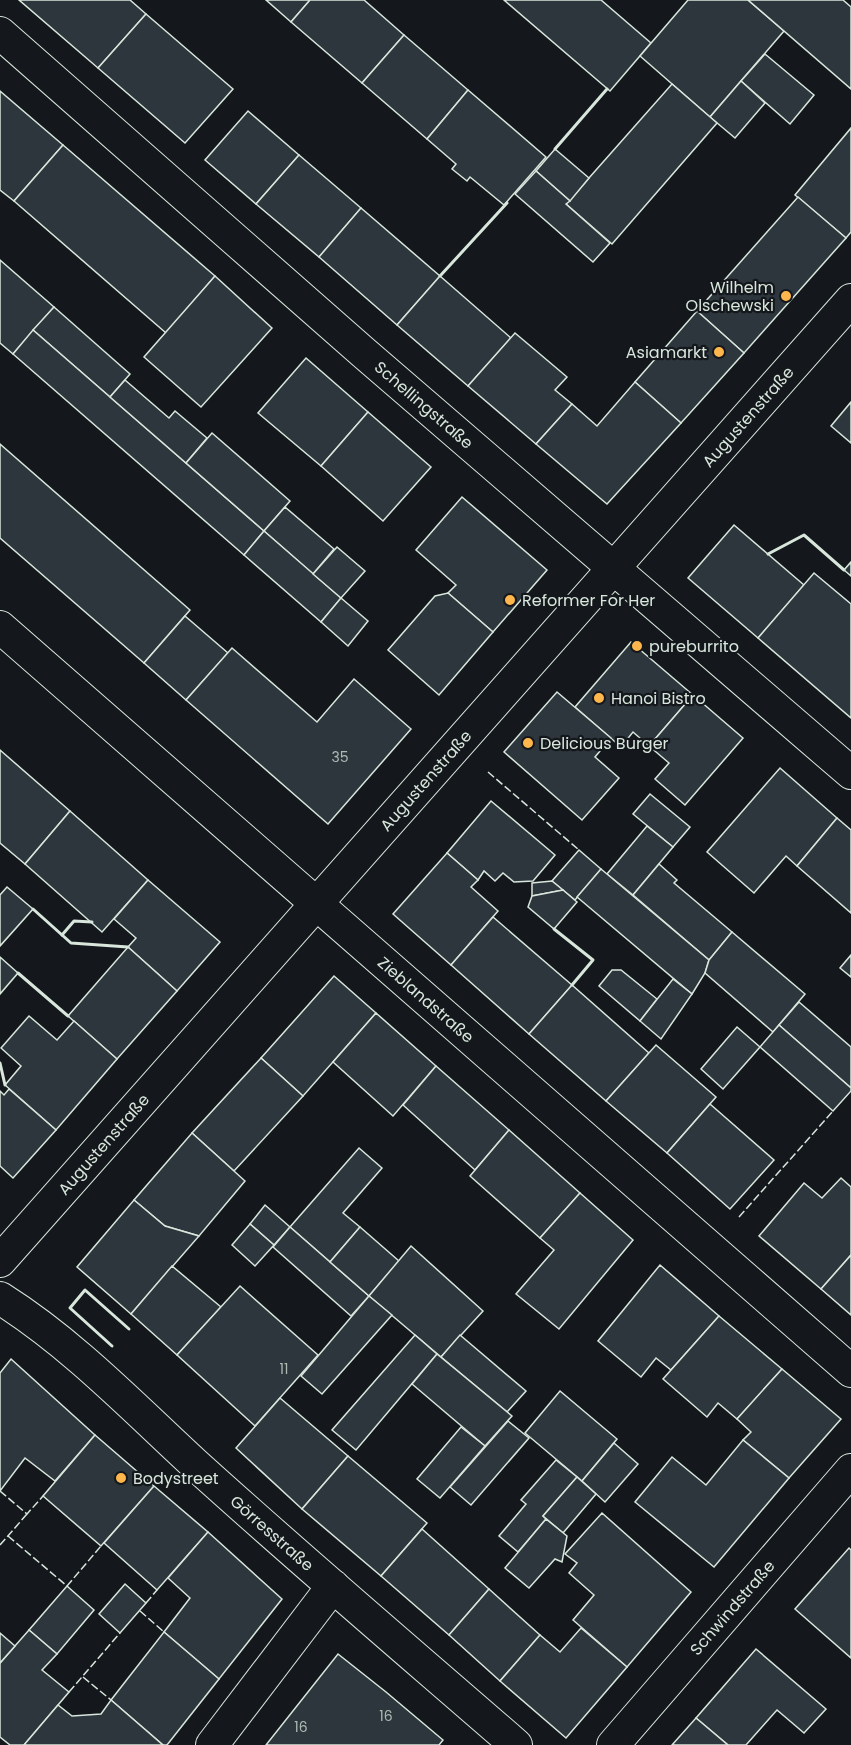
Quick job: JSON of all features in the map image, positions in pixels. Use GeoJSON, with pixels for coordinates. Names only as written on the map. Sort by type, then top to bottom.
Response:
{"type":"FeatureCollection","features":[{"type":"Feature","properties":{"kind":"street","name":"Schellingstraße"},"geometry":{"type":"LineString","coordinates":[[0,33],[356,346],[851,773]]}},
{"type":"Feature","properties":{"kind":"street","name":"Augustenstraße"},"geometry":{"type":"LineString","coordinates":[[0,1261],[851,300]]}},
{"type":"Feature","properties":{"kind":"street","name":"Zieblandstraße"},"geometry":{"type":"LineString","coordinates":[[0,627],[851,1371]]}},
{"type":"Feature","properties":{"kind":"street","name":"Görresstraße"},"geometry":{"type":"LineString","coordinates":[[0,1298],[27,1315],[69,1350],[333,1586],[516,1745]]}},
{"type":"Feature","properties":{"kind":"street","name":"Schwindstraße"},"geometry":{"type":"LineString","coordinates":[[613,1745],[851,1470]]}},
{"type":"Feature","properties":{"kind":"street"},"geometry":{"type":"LineString","coordinates":[[212,1745],[333,1586]]}},
{"type":"Feature","properties":{"kind":"building"},"geometry":{"type":"Polygon","coordinates":[[[19,0],[130,0],[146,14],[98,68],[19,0]]]}},
{"type":"Feature","properties":{"kind":"building"},"geometry":{"type":"Polygon","coordinates":[[[266,0],[310,0],[291,22],[266,0]]]}},
{"type":"Feature","properties":{"kind":"building"},"geometry":{"type":"Polygon","coordinates":[[[310,0],[364,0],[404,35],[362,83],[291,22],[310,0]]]}},
{"type":"Feature","properties":{"kind":"building"},"geometry":{"type":"Polygon","coordinates":[[[504,0],[601,0],[651,43],[610,91],[504,0]]]}},
{"type":"Feature","properties":{"kind":"building"},"geometry":{"type":"Polygon","coordinates":[[[688,0],[748,0],[784,31],[710,117],[640,56],[688,0]]]}},
{"type":"Feature","properties":{"kind":"building"},"geometry":{"type":"Polygon","coordinates":[[[748,0],[843,0],[851,7],[851,89],[748,0]]]}},
{"type":"Feature","properties":{"kind":"building"},"geometry":{"type":"Polygon","coordinates":[[[146,14],[233,89],[185,143],[98,68],[146,14]]]}},
{"type":"Feature","properties":{"kind":"building"},"geometry":{"type":"Polygon","coordinates":[[[404,35],[468,90],[427,139],[362,83],[404,35]]]}},
{"type":"Feature","properties":{"kind":"building"},"geometry":{"type":"Polygon","coordinates":[[[765,54],[814,95],[790,124],[741,81],[765,54]]]}},
{"type":"Feature","properties":{"kind":"building"},"geometry":{"type":"Polygon","coordinates":[[[741,81],[765,103],[735,138],[710,117],[741,81]]]}},
{"type":"Feature","properties":{"kind":"building"},"geometry":{"type":"Polygon","coordinates":[[[672,84],[717,123],[612,244],[566,204],[672,84]]]}},
{"type":"Feature","properties":{"kind":"building"},"geometry":{"type":"Polygon","coordinates":[[[468,90],[546,157],[504,205],[470,177],[467,181],[452,169],[456,164],[427,139],[468,90]]]}},
{"type":"Feature","properties":{"kind":"building"},"geometry":{"type":"Polygon","coordinates":[[[0,91],[63,145],[14,201],[0,190],[0,91]]]}},
{"type":"Feature","properties":{"kind":"building"},"geometry":{"type":"Polygon","coordinates":[[[248,111],[299,155],[256,204],[205,160],[248,111]]]}},
{"type":"Feature","properties":{"kind":"building"},"geometry":{"type":"Polygon","coordinates":[[[851,128],[851,232],[846,238],[795,195],[851,128]]]}},
{"type":"Feature","properties":{"kind":"building"},"geometry":{"type":"Polygon","coordinates":[[[63,145],[215,276],[166,333],[14,201],[63,145]]]}},
{"type":"Feature","properties":{"kind":"building"},"geometry":{"type":"Polygon","coordinates":[[[555,149],[589,178],[570,201],[536,171],[555,149]]]}},
{"type":"Feature","properties":{"kind":"building"},"geometry":{"type":"Polygon","coordinates":[[[299,155],[361,208],[319,257],[256,204],[299,155]]]}},
{"type":"Feature","properties":{"kind":"building"},"geometry":{"type":"Polygon","coordinates":[[[536,171],[570,201],[566,204],[610,243],[593,262],[515,194],[536,171]]]}},
{"type":"Feature","properties":{"kind":"building"},"geometry":{"type":"Polygon","coordinates":[[[798,197],[846,238],[744,353],[697,311],[798,197]]]}},
{"type":"Feature","properties":{"kind":"building"},"geometry":{"type":"Polygon","coordinates":[[[361,208],[440,276],[397,325],[319,257],[361,208]]]}},
{"type":"Feature","properties":{"kind":"building"},"geometry":{"type":"Polygon","coordinates":[[[0,260],[54,307],[13,354],[0,343],[0,260]]]}},
{"type":"Feature","properties":{"kind":"building"},"geometry":{"type":"Polygon","coordinates":[[[215,276],[272,328],[201,407],[144,357],[215,276]]]}},
{"type":"Feature","properties":{"kind":"building"},"geometry":{"type":"Polygon","coordinates":[[[440,276],[511,338],[468,386],[397,325],[440,276]]]}},
{"type":"Feature","properties":{"kind":"building"},"geometry":{"type":"Polygon","coordinates":[[[54,307],[130,374],[110,397],[33,330],[54,307]]]}},
{"type":"Feature","properties":{"kind":"building"},"geometry":{"type":"Polygon","coordinates":[[[697,311],[744,353],[681,423],[635,382],[697,311]]]}},
{"type":"Feature","properties":{"kind":"building"},"geometry":{"type":"Polygon","coordinates":[[[33,330],[264,531],[244,555],[13,354],[33,330]]]}},
{"type":"Feature","properties":{"kind":"building"},"geometry":{"type":"Polygon","coordinates":[[[515,333],[567,377],[555,390],[572,404],[536,444],[468,386],[515,333]]]}},
{"type":"Feature","properties":{"kind":"building"},"geometry":{"type":"Polygon","coordinates":[[[306,358],[368,412],[321,466],[258,413],[306,358]]]}},
{"type":"Feature","properties":{"kind":"building"},"geometry":{"type":"Polygon","coordinates":[[[125,380],[169,418],[175,411],[207,438],[186,463],[110,397],[125,380]]]}},
{"type":"Feature","properties":{"kind":"building"},"geometry":{"type":"Polygon","coordinates":[[[635,382],[681,423],[607,504],[536,444],[572,404],[597,426],[635,382]]]}},
{"type":"Feature","properties":{"kind":"building"},"geometry":{"type":"Polygon","coordinates":[[[851,402],[851,443],[831,426],[851,402]]]}},
{"type":"Feature","properties":{"kind":"building"},"geometry":{"type":"Polygon","coordinates":[[[368,412],[431,467],[383,521],[321,466],[368,412]]]}},
{"type":"Feature","properties":{"kind":"building"},"geometry":{"type":"Polygon","coordinates":[[[212,433],[290,501],[264,531],[186,463],[212,433]]]}},
{"type":"Feature","properties":{"kind":"building"},"geometry":{"type":"Polygon","coordinates":[[[0,444],[190,610],[144,663],[0,538],[0,444]]]}},
{"type":"Feature","properties":{"kind":"building"},"geometry":{"type":"Polygon","coordinates":[[[462,497],[547,570],[493,632],[448,593],[456,585],[416,550],[462,497]]]}},
{"type":"Feature","properties":{"kind":"building"},"geometry":{"type":"Polygon","coordinates":[[[285,507],[334,549],[313,574],[264,531],[285,507]]]}},
{"type":"Feature","properties":{"kind":"building"},"geometry":{"type":"Polygon","coordinates":[[[734,525],[804,585],[758,638],[688,578],[734,525]]]}},
{"type":"Feature","properties":{"kind":"building"},"geometry":{"type":"Polygon","coordinates":[[[264,531],[341,598],[321,622],[244,555],[264,531]]]}},
{"type":"Feature","properties":{"kind":"building"},"geometry":{"type":"Polygon","coordinates":[[[337,547],[365,571],[341,598],[313,574],[337,547]]]}},
{"type":"Feature","properties":{"kind":"building"},"geometry":{"type":"Polygon","coordinates":[[[851,562],[851,576],[844,570],[851,562]]]}},
{"type":"Feature","properties":{"kind":"building"},"geometry":{"type":"Polygon","coordinates":[[[814,573],[851,604],[851,718],[758,638],[814,573]]]}},
{"type":"Feature","properties":{"kind":"building"},"geometry":{"type":"Polygon","coordinates":[[[448,593],[493,632],[439,695],[388,650],[435,596],[448,593]]]}},
{"type":"Feature","properties":{"kind":"building"},"geometry":{"type":"Polygon","coordinates":[[[341,598],[368,621],[348,646],[321,622],[341,598]]]}},
{"type":"Feature","properties":{"kind":"building"},"geometry":{"type":"Polygon","coordinates":[[[185,616],[228,653],[186,700],[144,663],[185,616]]]}},
{"type":"Feature","properties":{"kind":"building"},"geometry":{"type":"Polygon","coordinates":[[[631,642],[693,695],[649,746],[633,732],[621,747],[575,707],[631,642]]]}},
{"type":"Feature","properties":{"kind":"building"},"geometry":{"type":"Polygon","coordinates":[[[232,648],[317,722],[354,679],[411,729],[328,824],[186,700],[232,648]]]}},
{"type":"Feature","properties":{"kind":"building"},"geometry":{"type":"Polygon","coordinates":[[[557,692],[611,738],[595,757],[619,778],[582,820],[504,752],[557,692]]]}},
{"type":"Feature","properties":{"kind":"building"},"geometry":{"type":"Polygon","coordinates":[[[693,695],[743,738],[685,805],[655,779],[669,763],[649,746],[693,695]]]}},
{"type":"Feature","properties":{"kind":"building"},"geometry":{"type":"Polygon","coordinates":[[[0,750],[70,811],[25,864],[0,843],[0,750]]]}},
{"type":"Feature","properties":{"kind":"building"},"geometry":{"type":"Polygon","coordinates":[[[780,768],[837,818],[797,866],[786,856],[754,893],[707,852],[780,768]]]}},
{"type":"Feature","properties":{"kind":"building"},"geometry":{"type":"Polygon","coordinates":[[[650,794],[690,827],[673,847],[633,814],[650,794]]]}},
{"type":"Feature","properties":{"kind":"building"},"geometry":{"type":"Polygon","coordinates":[[[491,801],[555,855],[533,881],[514,882],[503,873],[495,881],[484,871],[478,880],[447,853],[491,801]]]}},
{"type":"Feature","properties":{"kind":"building"},"geometry":{"type":"Polygon","coordinates":[[[70,811],[148,880],[102,932],[25,864],[70,811]]]}},
{"type":"Feature","properties":{"kind":"building"},"geometry":{"type":"Polygon","coordinates":[[[837,818],[851,830],[851,913],[797,866],[837,818]]]}},
{"type":"Feature","properties":{"kind":"building"},"geometry":{"type":"Polygon","coordinates":[[[647,826],[673,847],[633,895],[607,874],[647,826]]]}},
{"type":"Feature","properties":{"kind":"building"},"geometry":{"type":"Polygon","coordinates":[[[579,850],[601,869],[575,900],[552,881],[579,850]]]}},
{"type":"Feature","properties":{"kind":"building"},"geometry":{"type":"Polygon","coordinates":[[[447,853],[478,880],[471,887],[498,911],[451,965],[393,914],[447,853]]]}},
{"type":"Feature","properties":{"kind":"building"},"geometry":{"type":"Polygon","coordinates":[[[659,864],[677,880],[674,883],[732,932],[709,960],[633,895],[659,864]]]}},
{"type":"Feature","properties":{"kind":"building"},"geometry":{"type":"Polygon","coordinates":[[[601,869],[709,960],[705,973],[692,994],[577,897],[601,869]]]}},
{"type":"Feature","properties":{"kind":"building"},"geometry":{"type":"Polygon","coordinates":[[[148,880],[220,942],[177,991],[128,947],[136,938],[114,919],[148,880]]]}},
{"type":"Feature","properties":{"kind":"building"},"geometry":{"type":"Polygon","coordinates":[[[552,881],[563,890],[532,896],[532,883],[552,881]]]}},
{"type":"Feature","properties":{"kind":"building"},"geometry":{"type":"Polygon","coordinates":[[[7,887],[33,909],[0,946],[0,895],[7,887]]]}},
{"type":"Feature","properties":{"kind":"building"},"geometry":{"type":"Polygon","coordinates":[[[563,890],[577,902],[554,929],[528,907],[532,896],[563,890]]]}},
{"type":"Feature","properties":{"kind":"building"},"geometry":{"type":"Polygon","coordinates":[[[493,917],[572,985],[529,1034],[451,965],[493,917]]]}},
{"type":"Feature","properties":{"kind":"building"},"geometry":{"type":"Polygon","coordinates":[[[732,932],[805,994],[773,1032],[705,973],[709,960],[732,932]]]}},
{"type":"Feature","properties":{"kind":"building"},"geometry":{"type":"Polygon","coordinates":[[[128,947],[177,991],[117,1059],[68,1016],[128,947]]]}},
{"type":"Feature","properties":{"kind":"building"},"geometry":{"type":"Polygon","coordinates":[[[851,955],[851,977],[840,968],[851,955]]]}},
{"type":"Feature","properties":{"kind":"building"},"geometry":{"type":"Polygon","coordinates":[[[0,957],[18,973],[0,994],[0,957]]]}},
{"type":"Feature","properties":{"kind":"building"},"geometry":{"type":"Polygon","coordinates":[[[612,970],[621,970],[657,999],[640,1021],[599,986],[612,970]]]}},
{"type":"Feature","properties":{"kind":"building"},"geometry":{"type":"Polygon","coordinates":[[[334,976],[376,1013],[303,1096],[261,1058],[334,976]]]}},
{"type":"Feature","properties":{"kind":"building"},"geometry":{"type":"Polygon","coordinates":[[[673,979],[692,994],[661,1039],[640,1021],[673,979]]]}},
{"type":"Feature","properties":{"kind":"building"},"geometry":{"type":"Polygon","coordinates":[[[572,985],[649,1053],[606,1101],[529,1034],[572,985]]]}},
{"type":"Feature","properties":{"kind":"building"},"geometry":{"type":"Polygon","coordinates":[[[799,1002],[851,1047],[851,1088],[779,1025],[799,1002]]]}},
{"type":"Feature","properties":{"kind":"building"},"geometry":{"type":"Polygon","coordinates":[[[376,1013],[436,1066],[393,1116],[333,1062],[376,1013]]]}},
{"type":"Feature","properties":{"kind":"building"},"geometry":{"type":"Polygon","coordinates":[[[29,1016],[57,1040],[74,1021],[117,1059],[56,1130],[5,1085],[21,1066],[1,1048],[29,1016]]]}},
{"type":"Feature","properties":{"kind":"building"},"geometry":{"type":"Polygon","coordinates":[[[779,1025],[851,1088],[851,1091],[833,1111],[760,1047],[779,1025]]]}},
{"type":"Feature","properties":{"kind":"building"},"geometry":{"type":"Polygon","coordinates":[[[737,1027],[760,1047],[723,1089],[701,1069],[737,1027]]]}},
{"type":"Feature","properties":{"kind":"building"},"geometry":{"type":"Polygon","coordinates":[[[656,1045],[716,1097],[667,1153],[606,1101],[656,1045]]]}},
{"type":"Feature","properties":{"kind":"building"},"geometry":{"type":"Polygon","coordinates":[[[261,1058],[303,1096],[234,1171],[192,1133],[261,1058]]]}},
{"type":"Feature","properties":{"kind":"building"},"geometry":{"type":"Polygon","coordinates":[[[436,1066],[509,1130],[475,1170],[403,1105],[436,1066]]]}},
{"type":"Feature","properties":{"kind":"building"},"geometry":{"type":"Polygon","coordinates":[[[9,1089],[56,1130],[13,1178],[0,1166],[0,1091],[4,1095],[9,1089]]]}},
{"type":"Feature","properties":{"kind":"building"},"geometry":{"type":"Polygon","coordinates":[[[710,1104],[774,1160],[730,1209],[667,1153],[710,1104]]]}},
{"type":"Feature","properties":{"kind":"building"},"geometry":{"type":"Polygon","coordinates":[[[509,1130],[580,1193],[540,1238],[470,1176],[509,1130]]]}},
{"type":"Feature","properties":{"kind":"building"},"geometry":{"type":"Polygon","coordinates":[[[192,1133],[245,1181],[199,1236],[165,1226],[134,1200],[192,1133]]]}},
{"type":"Feature","properties":{"kind":"building"},"geometry":{"type":"Polygon","coordinates":[[[359,1148],[382,1168],[343,1213],[360,1227],[330,1262],[290,1227],[359,1148]]]}},
{"type":"Feature","properties":{"kind":"building"},"geometry":{"type":"Polygon","coordinates":[[[841,1178],[851,1187],[851,1255],[821,1289],[759,1236],[804,1183],[822,1198],[841,1178]]]}},
{"type":"Feature","properties":{"kind":"building"},"geometry":{"type":"Polygon","coordinates":[[[580,1193],[633,1240],[559,1329],[516,1294],[554,1250],[540,1238],[580,1193]]]}},
{"type":"Feature","properties":{"kind":"building"},"geometry":{"type":"Polygon","coordinates":[[[134,1200],[165,1226],[199,1236],[131,1314],[77,1267],[134,1200]]]}},
{"type":"Feature","properties":{"kind":"building"},"geometry":{"type":"Polygon","coordinates":[[[265,1205],[290,1227],[274,1245],[250,1224],[265,1205]]]}},
{"type":"Feature","properties":{"kind":"building"},"geometry":{"type":"Polygon","coordinates":[[[250,1224],[274,1245],[255,1266],[232,1245],[250,1224]]]}},
{"type":"Feature","properties":{"kind":"building"},"geometry":{"type":"Polygon","coordinates":[[[290,1227],[369,1296],[351,1316],[273,1247],[290,1227]]]}},
{"type":"Feature","properties":{"kind":"building"},"geometry":{"type":"Polygon","coordinates":[[[360,1227],[399,1261],[369,1296],[330,1262],[360,1227]]]}},
{"type":"Feature","properties":{"kind":"building"},"geometry":{"type":"Polygon","coordinates":[[[411,1246],[483,1311],[441,1357],[369,1296],[411,1246]]]}},
{"type":"Feature","properties":{"kind":"building"},"geometry":{"type":"Polygon","coordinates":[[[851,1255],[851,1315],[821,1289],[851,1255]]]}},
{"type":"Feature","properties":{"kind":"building"},"geometry":{"type":"Polygon","coordinates":[[[660,1265],[719,1316],[671,1370],[656,1358],[641,1377],[598,1341],[660,1265]]]}},
{"type":"Feature","properties":{"kind":"building"},"geometry":{"type":"Polygon","coordinates":[[[172,1266],[221,1307],[177,1355],[131,1314],[172,1266]]]}},
{"type":"Feature","properties":{"kind":"building"},"geometry":{"type":"Polygon","coordinates":[[[240,1286],[318,1355],[255,1426],[177,1355],[240,1286]]]}},
{"type":"Feature","properties":{"kind":"building"},"geometry":{"type":"Polygon","coordinates":[[[369,1296],[392,1315],[322,1394],[301,1376],[369,1296]]]}},
{"type":"Feature","properties":{"kind":"building"},"geometry":{"type":"Polygon","coordinates":[[[719,1316],[782,1369],[737,1419],[718,1403],[707,1417],[663,1379],[719,1316]]]}},
{"type":"Feature","properties":{"kind":"building"},"geometry":{"type":"Polygon","coordinates":[[[415,1335],[437,1354],[356,1450],[332,1430],[415,1335]]]}},
{"type":"Feature","properties":{"kind":"building"},"geometry":{"type":"Polygon","coordinates":[[[460,1335],[526,1391],[507,1412],[441,1357],[460,1335]]]}},
{"type":"Feature","properties":{"kind":"building"},"geometry":{"type":"Polygon","coordinates":[[[437,1354],[512,1416],[485,1446],[412,1384],[437,1354]]]}},
{"type":"Feature","properties":{"kind":"building"},"geometry":{"type":"Polygon","coordinates":[[[11,1359],[95,1435],[55,1481],[25,1458],[0,1491],[0,1373],[11,1359]]]}},
{"type":"Feature","properties":{"kind":"building"},"geometry":{"type":"Polygon","coordinates":[[[782,1369],[841,1419],[789,1478],[743,1440],[751,1432],[737,1419],[782,1369]]]}},
{"type":"Feature","properties":{"kind":"building"},"geometry":{"type":"Polygon","coordinates":[[[560,1391],[617,1439],[582,1481],[525,1433],[560,1391]]]}},
{"type":"Feature","properties":{"kind":"building"},"geometry":{"type":"Polygon","coordinates":[[[280,1398],[348,1456],[302,1509],[236,1448],[280,1398]]]}},
{"type":"Feature","properties":{"kind":"building"},"geometry":{"type":"Polygon","coordinates":[[[508,1421],[529,1438],[471,1505],[450,1487],[508,1421]]]}},
{"type":"Feature","properties":{"kind":"building"},"geometry":{"type":"Polygon","coordinates":[[[461,1427],[485,1446],[440,1498],[417,1479],[461,1427]]]}},
{"type":"Feature","properties":{"kind":"building"},"geometry":{"type":"Polygon","coordinates":[[[95,1435],[154,1486],[101,1546],[43,1496],[95,1435]]]}},
{"type":"Feature","properties":{"kind":"building"},"geometry":{"type":"Polygon","coordinates":[[[743,1440],[789,1478],[714,1567],[635,1502],[672,1457],[706,1485],[743,1440]]]}},
{"type":"Feature","properties":{"kind":"building"},"geometry":{"type":"Polygon","coordinates":[[[614,1443],[638,1464],[605,1502],[582,1481],[614,1443]]]}},
{"type":"Feature","properties":{"kind":"building"},"geometry":{"type":"Polygon","coordinates":[[[348,1456],[427,1523],[381,1576],[302,1509],[348,1456]]]}},
{"type":"Feature","properties":{"kind":"building"},"geometry":{"type":"Polygon","coordinates":[[[556,1460],[577,1477],[543,1516],[546,1519],[518,1552],[499,1536],[526,1504],[521,1500],[556,1460]]]}},
{"type":"Feature","properties":{"kind":"building"},"geometry":{"type":"Polygon","coordinates":[[[577,1477],[596,1494],[563,1533],[543,1516],[577,1477]]]}},
{"type":"Feature","properties":{"kind":"building"},"geometry":{"type":"Polygon","coordinates":[[[154,1486],[208,1532],[157,1590],[104,1543],[154,1486]]]}},
{"type":"Feature","properties":{"kind":"building"},"geometry":{"type":"Polygon","coordinates":[[[602,1513],[691,1592],[627,1667],[573,1620],[594,1595],[569,1573],[577,1563],[565,1554],[602,1513]]]}},
{"type":"Feature","properties":{"kind":"building"},"geometry":{"type":"Polygon","coordinates":[[[546,1519],[567,1536],[562,1562],[555,1559],[529,1588],[505,1568],[546,1519]]]}},
{"type":"Feature","properties":{"kind":"building"},"geometry":{"type":"Polygon","coordinates":[[[422,1529],[489,1589],[449,1635],[381,1576],[422,1529]]]}},
{"type":"Feature","properties":{"kind":"building"},"geometry":{"type":"Polygon","coordinates":[[[208,1532],[282,1599],[219,1679],[164,1632],[190,1598],[168,1578],[208,1532]]]}},
{"type":"Feature","properties":{"kind":"building"},"geometry":{"type":"Polygon","coordinates":[[[849,1548],[851,1550],[851,1658],[795,1609],[849,1548]]]}},
{"type":"Feature","properties":{"kind":"building"},"geometry":{"type":"Polygon","coordinates":[[[125,1584],[146,1603],[120,1633],[99,1614],[125,1584]]]}},
{"type":"Feature","properties":{"kind":"building"},"geometry":{"type":"Polygon","coordinates":[[[67,1586],[94,1610],[57,1654],[29,1630],[67,1586]]]}},
{"type":"Feature","properties":{"kind":"building"},"geometry":{"type":"Polygon","coordinates":[[[489,1589],[540,1635],[500,1681],[449,1635],[489,1589]]]}},
{"type":"Feature","properties":{"kind":"building"},"geometry":{"type":"Polygon","coordinates":[[[581,1628],[627,1667],[566,1738],[500,1681],[540,1635],[560,1652],[581,1628]]]}},
{"type":"Feature","properties":{"kind":"building"},"geometry":{"type":"Polygon","coordinates":[[[29,1630],[57,1654],[42,1670],[69,1692],[24,1745],[10,1745],[0,1737],[0,1663],[29,1630]]]}},
{"type":"Feature","properties":{"kind":"building"},"geometry":{"type":"Polygon","coordinates":[[[164,1632],[219,1679],[167,1745],[163,1745],[111,1700],[164,1632]]]}},
{"type":"Feature","properties":{"kind":"building"},"geometry":{"type":"Polygon","coordinates":[[[0,1633],[15,1646],[0,1663],[0,1633]]]}},
{"type":"Feature","properties":{"kind":"building"},"geometry":{"type":"Polygon","coordinates":[[[756,1649],[826,1709],[804,1733],[777,1710],[746,1745],[728,1745],[696,1718],[756,1649]]]}},
{"type":"Feature","properties":{"kind":"building"},"geometry":{"type":"Polygon","coordinates":[[[338,1654],[443,1740],[439,1745],[266,1745],[338,1654]]]}},
{"type":"Feature","properties":{"kind":"building"},"geometry":{"type":"Polygon","coordinates":[[[111,1700],[163,1745],[24,1745],[58,1705],[72,1716],[101,1714],[111,1700]]]}},
{"type":"Feature","properties":{"kind":"building"},"geometry":{"type":"Polygon","coordinates":[[[696,1718],[728,1745],[672,1745],[696,1718]]]}},
{"type":"Feature","properties":{"kind":"fence"},"geometry":{"type":"LineString","coordinates":[[488,772],[579,850]]}},
{"type":"Feature","properties":{"kind":"fence"},"geometry":{"type":"LineString","coordinates":[[739,1217],[833,1111]]}},
{"type":"Feature","properties":{"kind":"fence"},"geometry":{"type":"LineString","coordinates":[[0,1491],[27,1514],[43,1496]]}},
{"type":"Feature","properties":{"kind":"fence"},"geometry":{"type":"LineString","coordinates":[[0,1545],[27,1514]]}},
{"type":"Feature","properties":{"kind":"fence"},"geometry":{"type":"LineString","coordinates":[[8,1536],[67,1586],[101,1546]]}},
{"type":"Feature","properties":{"kind":"fence"},"geometry":{"type":"LineString","coordinates":[[146,1603],[157,1590]]}},
{"type":"Feature","properties":{"kind":"fence"},"geometry":{"type":"LineString","coordinates":[[140,1611],[164,1632]]}},
{"type":"Feature","properties":{"kind":"fence"},"geometry":{"type":"LineString","coordinates":[[69,1692],[120,1633]]}},
{"type":"Feature","properties":{"kind":"fence"},"geometry":{"type":"LineString","coordinates":[[83,1677],[111,1700]]}},
{"type":"Feature","properties":{"kind":"wall"},"geometry":{"type":"LineString","coordinates":[[555,149],[607,89]]}},
{"type":"Feature","properties":{"kind":"wall"},"geometry":{"type":"LineString","coordinates":[[440,276],[507,203]]}},
{"type":"Feature","properties":{"kind":"wall"},"geometry":{"type":"LineString","coordinates":[[768,554],[804,535],[844,570]]}},
{"type":"Feature","properties":{"kind":"wall"},"geometry":{"type":"LineString","coordinates":[[33,909],[71,943],[128,947]]}},
{"type":"Feature","properties":{"kind":"wall"},"geometry":{"type":"LineString","coordinates":[[62,935],[74,921],[92,922]]}},
{"type":"Feature","properties":{"kind":"wall"},"geometry":{"type":"LineString","coordinates":[[554,929],[593,960],[572,985]]}},
{"type":"Feature","properties":{"kind":"wall"},"geometry":{"type":"LineString","coordinates":[[18,973],[68,1016]]}},
{"type":"Feature","properties":{"kind":"wall"},"geometry":{"type":"LineString","coordinates":[[0,1063],[5,1085]]}},
{"type":"Feature","properties":{"kind":"wall"},"geometry":{"type":"LineString","coordinates":[[112,1346],[70,1308],[85,1290],[129,1329]]}},
{"type":"Feature","properties":{"kind":"place","name":"Wilhelm Olschewski"},"geometry":{"type":"Point","coordinates":[786,296]}},
{"type":"Feature","properties":{"kind":"place","name":"Asiamarkt"},"geometry":{"type":"Point","coordinates":[719,352]}},
{"type":"Feature","properties":{"kind":"place","name":"Reformer For Her"},"geometry":{"type":"Point","coordinates":[510,600]}},
{"type":"Feature","properties":{"kind":"place","name":"pureburrito"},"geometry":{"type":"Point","coordinates":[637,646]}},
{"type":"Feature","properties":{"kind":"place","name":"Hanoi Bistro"},"geometry":{"type":"Point","coordinates":[599,698]}},
{"type":"Feature","properties":{"kind":"place","name":"Delicious Burger"},"geometry":{"type":"Point","coordinates":[528,743]}},
{"type":"Feature","properties":{"kind":"place","name":"Bodystreet"},"geometry":{"type":"Point","coordinates":[121,1478]}}]}
